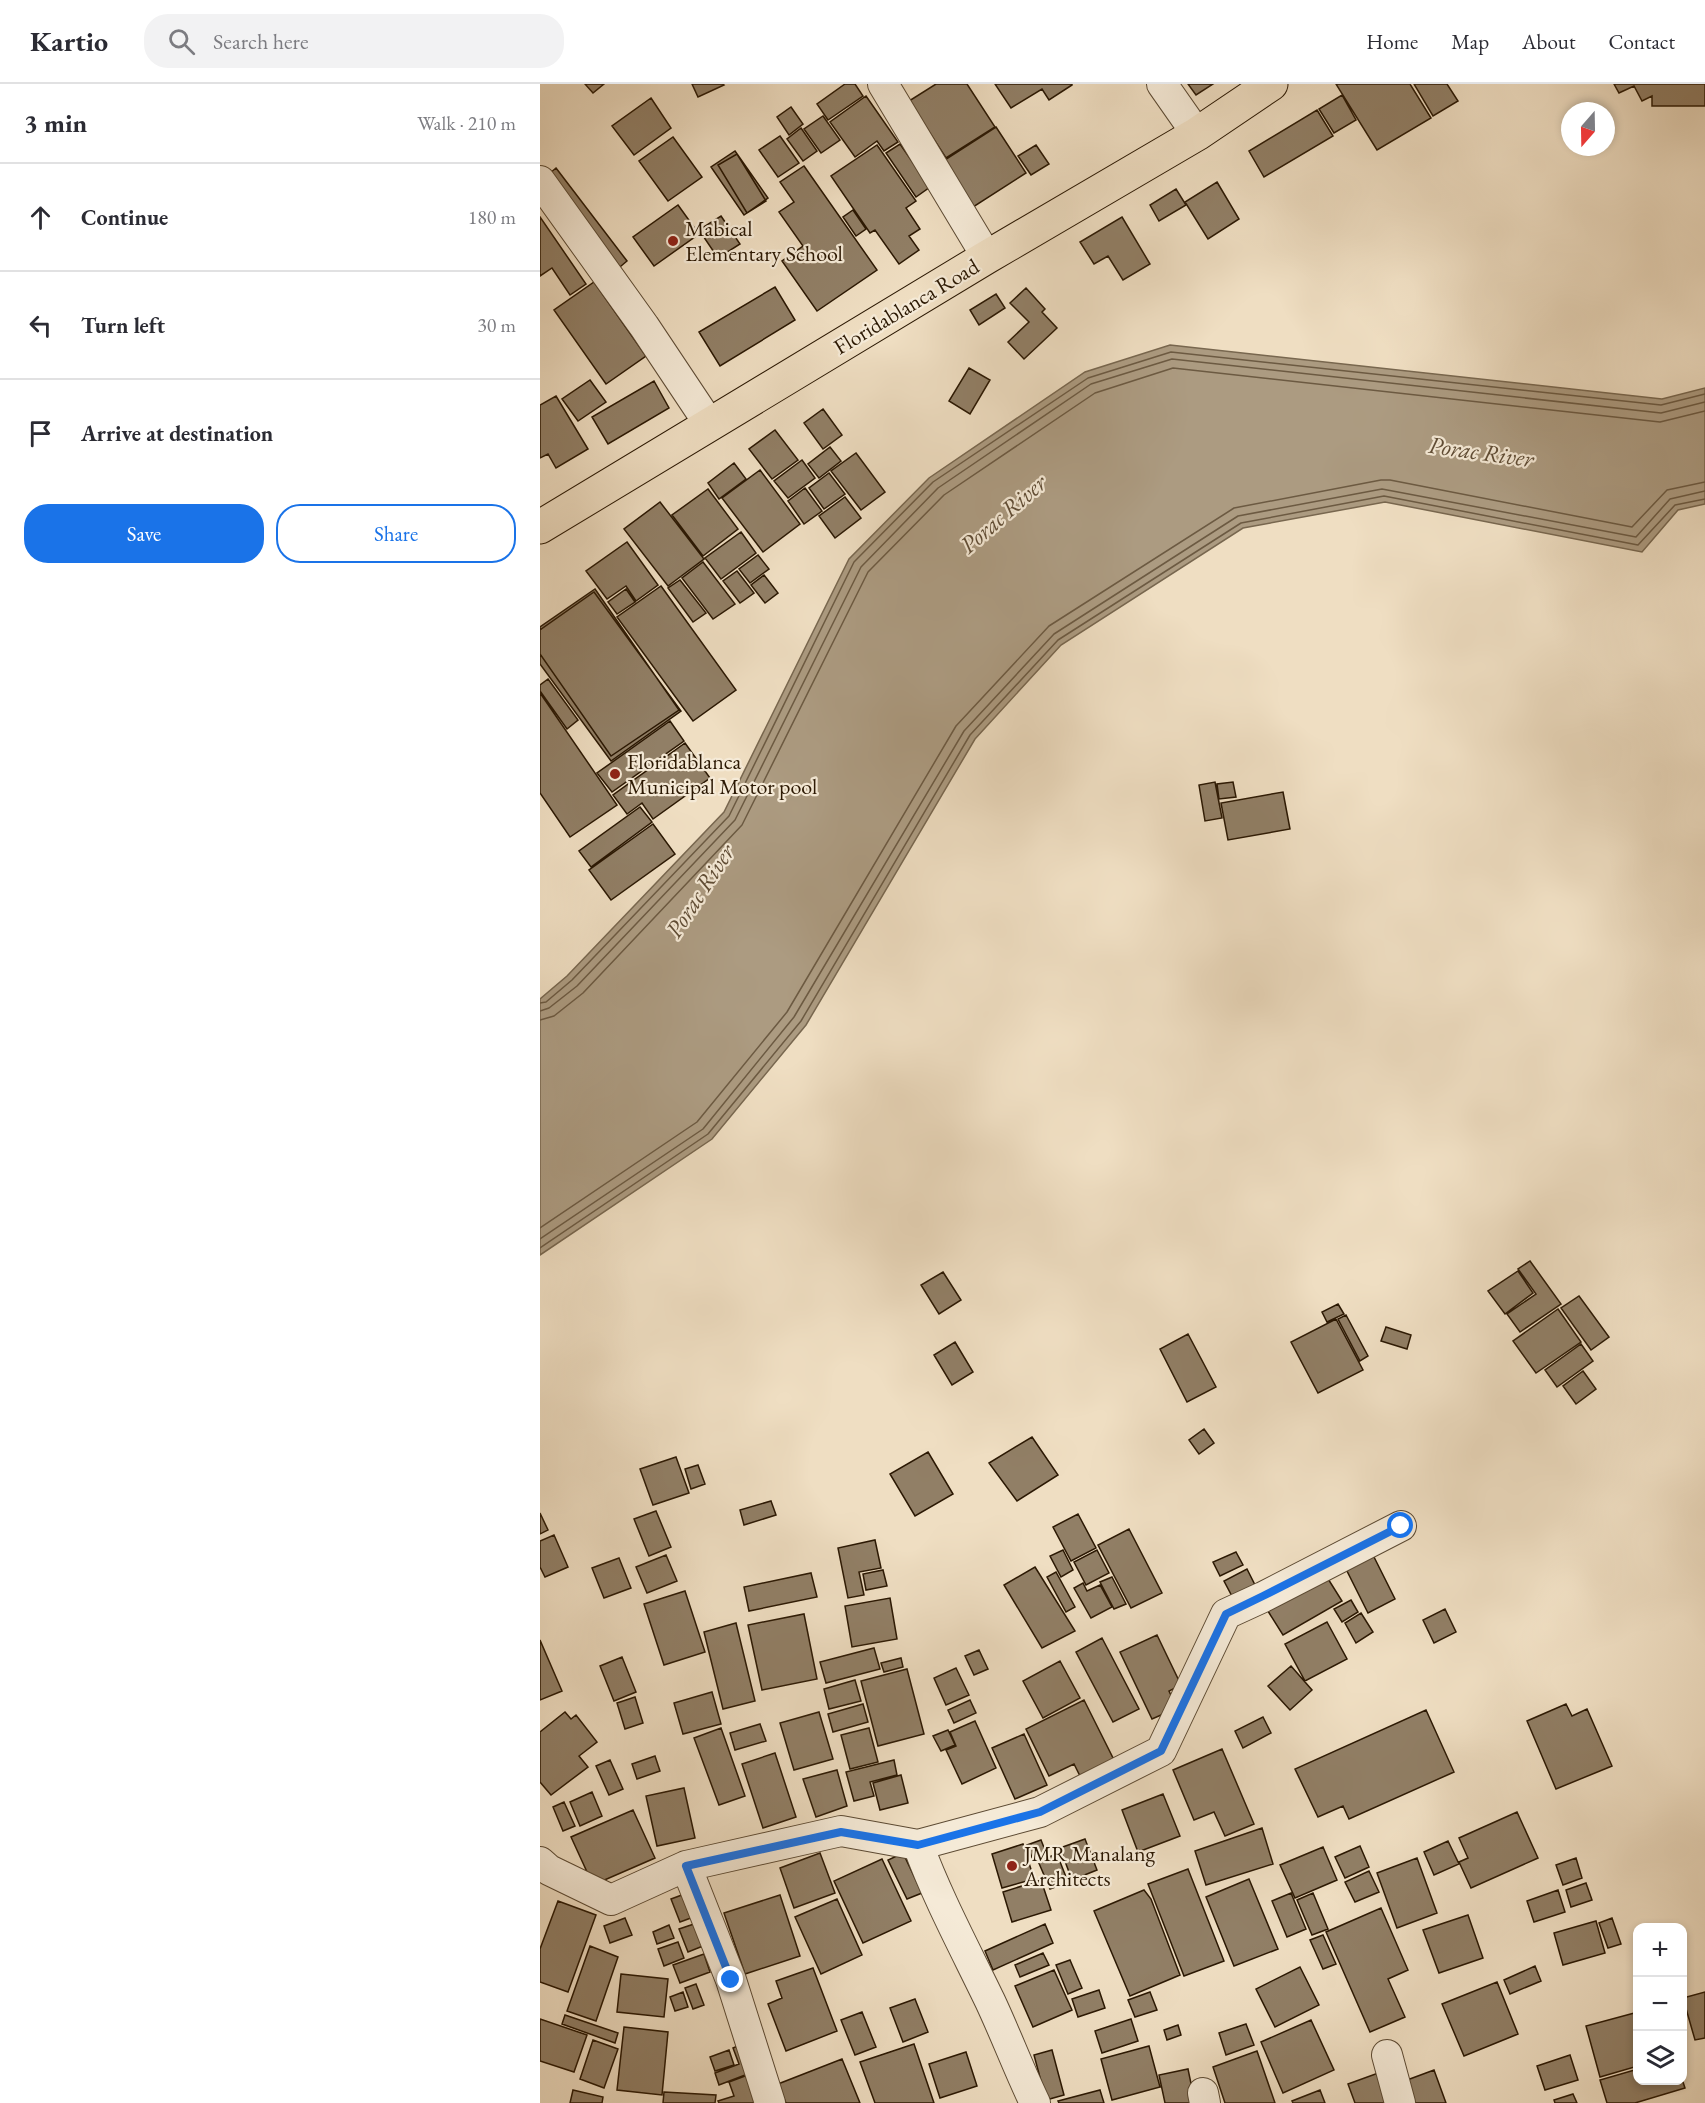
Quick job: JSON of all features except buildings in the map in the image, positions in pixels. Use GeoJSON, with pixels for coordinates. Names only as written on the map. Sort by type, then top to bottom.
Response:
{"type":"FeatureCollection","features":[{"type":"Feature","properties":{"kind":"main road","name":"Floridablanca Road"},"geometry":{"type":"LineString","coordinates":[[540,527],[987,257],[1197,134],[1271,84]]}},
{"type":"Feature","properties":{"kind":"street"},"geometry":{"type":"LineString","coordinates":[[884,84],[987,257]]}},
{"type":"Feature","properties":{"kind":"street"},"geometry":{"type":"LineString","coordinates":[[1162,84],[1197,134]]}},
{"type":"Feature","properties":{"kind":"street"},"geometry":{"type":"LineString","coordinates":[[540,181],[644,326],[710,425]]}},
{"type":"Feature","properties":{"kind":"street"},"geometry":{"type":"LineString","coordinates":[[540,1862],[549,1870],[611,1900],[686,1866],[841,1832],[918,1845],[1040,1812],[1161,1751],[1226,1614],[1401,1526]]}},
{"type":"Feature","properties":{"kind":"street"},"geometry":{"type":"LineString","coordinates":[[918,1845],[933,1886],[991,2004],[1035,2103]]}},
{"type":"Feature","properties":{"kind":"street"},"geometry":{"type":"LineString","coordinates":[[686,1866],[731,1980],[770,2103]]}},
{"type":"Feature","properties":{"kind":"street"},"geometry":{"type":"LineString","coordinates":[[1387,2055],[1400,2103]]}},
{"type":"Feature","properties":{"kind":"water","name":"Porac River"},"geometry":{"type":"Polygon","coordinates":[[[1170,345],[1662,399],[1705,388],[1705,504],[1678,510],[1642,552],[1385,502],[1243,528],[1061,645],[975,739],[806,1025],[712,1139],[540,1255],[540,999],[567,976],[724,812],[849,559],[929,478],[1085,372],[1170,345]]]}},
{"type":"Feature","properties":{"kind":"place","name":"Mabical Elementary School"},"geometry":{"type":"Point","coordinates":[673,241]}},
{"type":"Feature","properties":{"kind":"place","name":"Floridablanca Municipal Motor pool"},"geometry":{"type":"Point","coordinates":[615,774]}},
{"type":"Feature","properties":{"kind":"place","name":"JMR Manalang Architects"},"geometry":{"type":"Point","coordinates":[1012,1866]}},
{"type":"Feature","properties":{"kind":"route"},"geometry":{"type":"LineString","coordinates":[[731,1980],[686,1866],[841,1832],[918,1845],[1040,1812],[1161,1751],[1226,1614],[1401,1526]]}}]}
